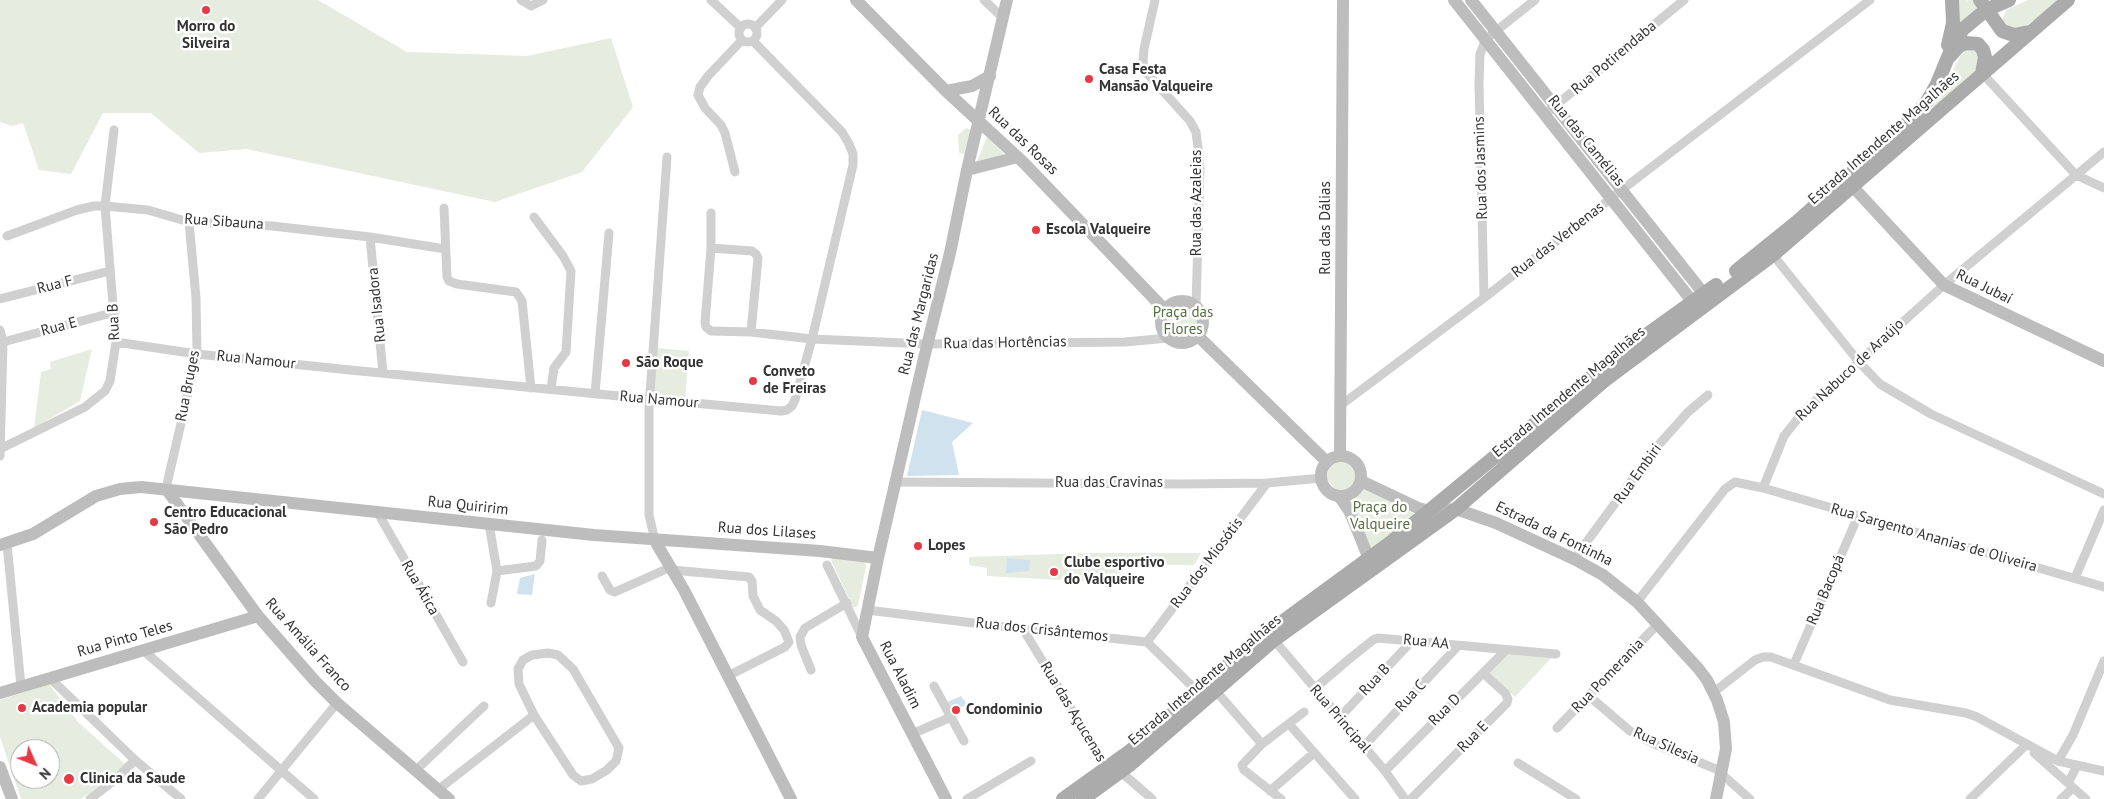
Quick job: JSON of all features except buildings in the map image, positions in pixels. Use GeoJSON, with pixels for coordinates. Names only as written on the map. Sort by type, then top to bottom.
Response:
{"type":"FeatureCollection","features":[{"type":"Feature","properties":{"kind":"main road"},"geometry":{"type":"LineString","coordinates":[[1945,63],[1953,23],[1952,0]]}},
{"type":"Feature","properties":{"kind":"main road","name":"Estrada Intendente Magalhães"},"geometry":{"type":"LineString","coordinates":[[1083,799],[1115,770],[1274,640],[1377,560],[1431,511],[1596,373],[1692,301],[1743,266],[1798,221],[1915,116],[1928,100],[1937,84],[1956,40],[1983,5],[2009,0]]}},
{"type":"Feature","properties":{"kind":"main road","name":"Estrada Intendente Magalhães"},"geometry":{"type":"LineString","coordinates":[[1063,799],[1115,770],[1130,751],[1252,644],[1456,509],[1604,381],[1773,254],[2068,0]]}},
{"type":"Feature","properties":{"kind":"main road"},"geometry":{"type":"LineString","coordinates":[[1983,5],[1998,28],[2007,34],[2014,35],[2031,31]]}},
{"type":"Feature","properties":{"kind":"main road"},"geometry":{"type":"LineString","coordinates":[[1945,63],[1959,46],[1973,42],[1978,44],[1983,50],[1985,57],[1982,73]]}},
{"type":"Feature","properties":{"kind":"street"},"geometry":{"type":"LineString","coordinates":[[521,0],[531,6],[543,0]]}},
{"type":"Feature","properties":{"kind":"street"},"geometry":{"type":"LineString","coordinates":[[711,0],[741,28]]}},
{"type":"Feature","properties":{"kind":"street"},"geometry":{"type":"LineString","coordinates":[[755,28],[782,0]]}},
{"type":"Feature","properties":{"kind":"street","name":"Rua das Rosas"},"geometry":{"type":"LineString","coordinates":[[856,0],[946,91],[1018,157],[1165,310]]}},
{"type":"Feature","properties":{"kind":"street"},"geometry":{"type":"LineString","coordinates":[[984,0],[1003,18]]}},
{"type":"Feature","properties":{"kind":"street","name":"Rua das Margaridas"},"geometry":{"type":"LineString","coordinates":[[862,637],[878,558],[1007,0]]}},
{"type":"Feature","properties":{"kind":"street","name":"Rua das Azaleias"},"geometry":{"type":"LineString","coordinates":[[1155,0],[1144,49],[1143,63],[1145,71],[1190,121],[1196,132],[1200,168],[1196,306]]}},
{"type":"Feature","properties":{"kind":"street","name":"Rua das Dálias"},"geometry":{"type":"LineString","coordinates":[[1340,456],[1343,0]]}},
{"type":"Feature","properties":{"kind":"street","name":"Rua das Camélias"},"geometry":{"type":"LineString","coordinates":[[1454,0],[1491,35],[1555,107],[1623,189],[1704,294]]}},
{"type":"Feature","properties":{"kind":"street","name":"Rua das Camélias"},"geometry":{"type":"LineString","coordinates":[[1471,0],[1491,35],[1544,115],[1692,301]]}},
{"type":"Feature","properties":{"kind":"street"},"geometry":{"type":"LineString","coordinates":[[1491,35],[1535,0]]}},
{"type":"Feature","properties":{"kind":"street","name":"Rua Potirendaba"},"geometry":{"type":"LineString","coordinates":[[1544,115],[1684,0]]}},
{"type":"Feature","properties":{"kind":"street","name":"Rua das Verbenas"},"geometry":{"type":"LineString","coordinates":[[1341,405],[1484,298],[1611,198],[1870,0]]}},
{"type":"Feature","properties":{"kind":"street"},"geometry":{"type":"LineString","coordinates":[[748,24],[755,28],[756,36],[753,41],[747,42],[739,36],[741,28],[748,24]]}},
{"type":"Feature","properties":{"kind":"street","name":"Rua dos Jasmins"},"geometry":{"type":"LineString","coordinates":[[1484,298],[1479,84],[1480,54],[1491,35]]}},
{"type":"Feature","properties":{"kind":"street"},"geometry":{"type":"LineString","coordinates":[[735,172],[725,133],[721,125],[705,108],[698,95],[700,87],[708,76],[742,40]]}},
{"type":"Feature","properties":{"kind":"street","name":"Rua Namour"},"geometry":{"type":"LineString","coordinates":[[116,342],[197,354],[383,373],[650,400],[786,410],[792,406],[812,340],[852,165],[852,154],[842,132],[753,41]]}},
{"type":"Feature","properties":{"kind":"street"},"geometry":{"type":"LineString","coordinates":[[1982,73],[2076,175],[2104,188]]}},
{"type":"Feature","properties":{"kind":"street"},"geometry":{"type":"LineString","coordinates":[[946,91],[972,86],[990,76]]}},
{"type":"Feature","properties":{"kind":"street","name":"Rua B"},"geometry":{"type":"LineString","coordinates":[[0,450],[96,400],[105,392],[110,381],[116,342],[105,206],[114,130]]}},
{"type":"Feature","properties":{"kind":"street","name":"Rua Nabuco de Araújo"},"geometry":{"type":"LineString","coordinates":[[1763,488],[1778,448],[1790,426],[1944,285],[2104,152]]}},
{"type":"Feature","properties":{"kind":"street"},"geometry":{"type":"LineString","coordinates":[[667,157],[650,400],[649,507],[651,529],[655,541],[672,568],[791,799]]}},
{"type":"Feature","properties":{"kind":"street"},"geometry":{"type":"LineString","coordinates":[[967,170],[1018,157]]}},
{"type":"Feature","properties":{"kind":"street","name":"Rua Jubaí"},"geometry":{"type":"LineString","coordinates":[[1853,187],[1944,285],[2104,361]]}},
{"type":"Feature","properties":{"kind":"street","name":"Rua Sibauna"},"geometry":{"type":"LineString","coordinates":[[7,236],[77,210],[94,206],[105,206],[148,210],[189,222],[272,226],[445,248]]}},
{"type":"Feature","properties":{"kind":"street"},"geometry":{"type":"LineString","coordinates":[[444,208],[445,248],[447,277],[449,281],[457,284],[516,292],[519,295],[524,307],[531,388]]}},
{"type":"Feature","properties":{"kind":"street"},"geometry":{"type":"LineString","coordinates":[[711,213],[711,248],[752,251],[758,258],[751,332]]}},
{"type":"Feature","properties":{"kind":"street"},"geometry":{"type":"LineString","coordinates":[[534,217],[563,256],[570,271],[566,352],[554,368],[551,389]]}},
{"type":"Feature","properties":{"kind":"street","name":"Rua Bruges"},"geometry":{"type":"LineString","coordinates":[[168,490],[167,484],[197,354],[196,298],[189,222]]}},
{"type":"Feature","properties":{"kind":"street"},"geometry":{"type":"LineString","coordinates":[[595,394],[609,233]]}},
{"type":"Feature","properties":{"kind":"street","name":"Rua Isadora"},"geometry":{"type":"LineString","coordinates":[[370,237],[383,373]]}},
{"type":"Feature","properties":{"kind":"street","name":"Rua das Hortências"},"geometry":{"type":"LineString","coordinates":[[711,248],[705,320],[706,327],[711,331],[751,332],[812,340],[927,344],[1125,342],[1168,338]]}},
{"type":"Feature","properties":{"kind":"street"},"geometry":{"type":"LineString","coordinates":[[1773,254],[1859,362],[1880,384],[1909,403],[2104,494]]}},
{"type":"Feature","properties":{"kind":"street","name":"Rua F"},"geometry":{"type":"LineString","coordinates":[[0,299],[110,271]]}},
{"type":"Feature","properties":{"kind":"street"},"geometry":{"type":"LineString","coordinates":[[1176,302],[1190,302],[1196,306],[1201,312],[1203,320],[1202,329],[1198,336],[1187,342],[1180,343],[1168,338],[1161,324],[1165,310],[1176,302]]}},
{"type":"Feature","properties":{"kind":"street","name":"Rua E"},"geometry":{"type":"LineString","coordinates":[[3,342],[115,312]]}},
{"type":"Feature","properties":{"kind":"street"},"geometry":{"type":"LineString","coordinates":[[0,330],[3,342],[0,456]]}},
{"type":"Feature","properties":{"kind":"street"},"geometry":{"type":"LineString","coordinates":[[1198,336],[1327,462]]}},
{"type":"Feature","properties":{"kind":"street","name":"Rua Embiri"},"geometry":{"type":"LineString","coordinates":[[1574,559],[1655,449],[1688,412],[1708,395]]}},
{"type":"Feature","properties":{"kind":"street"},"geometry":{"type":"LineString","coordinates":[[1339,496],[1350,494],[1361,480],[1358,465],[1351,458],[1340,456],[1327,462],[1322,472],[1322,478],[1326,488],[1339,496],[1350,512],[1377,560]]}},
{"type":"Feature","properties":{"kind":"street","name":"Rua das Cravinas"},"geometry":{"type":"LineString","coordinates":[[896,482],[1267,483],[1322,478]]}},
{"type":"Feature","properties":{"kind":"street"},"geometry":{"type":"LineString","coordinates":[[1361,480],[1409,505],[1431,511]]}},
{"type":"Feature","properties":{"kind":"street"},"geometry":{"type":"LineString","coordinates":[[1637,602],[1727,486],[1738,482],[1763,488]]}},
{"type":"Feature","properties":{"kind":"street","name":"Rua dos Miosótis"},"geometry":{"type":"LineString","coordinates":[[1147,642],[1267,483]]}},
{"type":"Feature","properties":{"kind":"street","name":"Rua Quiririm"},"geometry":{"type":"LineString","coordinates":[[4,544],[34,534],[102,494],[131,488],[168,490],[655,541]]}},
{"type":"Feature","properties":{"kind":"street","name":"Rua Sargento Ananias de Oliveira"},"geometry":{"type":"LineString","coordinates":[[1763,488],[2104,587]]}},
{"type":"Feature","properties":{"kind":"street","name":"Rua Amália Franco"},"geometry":{"type":"LineString","coordinates":[[168,490],[258,616],[315,681],[337,703],[449,799]]}},
{"type":"Feature","properties":{"kind":"street","name":"Estrada da Fontinha"},"geometry":{"type":"LineString","coordinates":[[1431,511],[1456,509],[1496,523],[1574,559],[1603,575],[1637,602],[1698,668],[1714,692],[1720,707],[1726,736],[1722,773],[1716,799]]}},
{"type":"Feature","properties":{"kind":"street"},"geometry":{"type":"LineString","coordinates":[[2075,578],[2104,510]]}},
{"type":"Feature","properties":{"kind":"street","name":"Rua Ática"},"geometry":{"type":"LineString","coordinates":[[378,513],[463,662]]}},
{"type":"Feature","properties":{"kind":"street","name":"Rua Bacopá"},"geometry":{"type":"LineString","coordinates":[[1794,664],[1858,516]]}},
{"type":"Feature","properties":{"kind":"street"},"geometry":{"type":"LineString","coordinates":[[489,524],[497,571],[491,603]]}},
{"type":"Feature","properties":{"kind":"street"},"geometry":{"type":"LineString","coordinates":[[497,571],[536,566],[540,561],[542,540]]}},
{"type":"Feature","properties":{"kind":"street","name":"Rua dos Lilases"},"geometry":{"type":"LineString","coordinates":[[655,541],[820,551],[878,558]]}},
{"type":"Feature","properties":{"kind":"street"},"geometry":{"type":"LineString","coordinates":[[4,544],[21,686]]}},
{"type":"Feature","properties":{"kind":"street","name":"Rua Aladim"},"geometry":{"type":"LineString","coordinates":[[827,565],[946,799]]}},
{"type":"Feature","properties":{"kind":"street"},"geometry":{"type":"LineString","coordinates":[[602,576],[610,590],[614,592],[672,568],[749,578],[752,581],[753,596],[760,610],[776,621],[784,630],[789,642],[785,647],[728,676]]}},
{"type":"Feature","properties":{"kind":"street"},"geometry":{"type":"LineString","coordinates":[[811,670],[801,645],[800,636],[805,628],[847,603]]}},
{"type":"Feature","properties":{"kind":"street","name":"Rua dos Crisântemos"},"geometry":{"type":"LineString","coordinates":[[867,610],[1147,642]]}},
{"type":"Feature","properties":{"kind":"street","name":"Rua Pinto Teles"},"geometry":{"type":"LineString","coordinates":[[0,693],[258,616]]}},
{"type":"Feature","properties":{"kind":"street","name":"Rua Pomerania"},"geometry":{"type":"LineString","coordinates":[[1558,728],[1658,624]]}},
{"type":"Feature","properties":{"kind":"street","name":"Rua das Açucenas"},"geometry":{"type":"LineString","coordinates":[[1023,629],[1115,770],[1152,799]]}},
{"type":"Feature","properties":{"kind":"street","name":"Rua AA"},"geometry":{"type":"LineString","coordinates":[[1314,689],[1373,640],[1378,638],[1556,654]]}},
{"type":"Feature","properties":{"kind":"street","name":"Rua Principal"},"geometry":{"type":"LineString","coordinates":[[1274,640],[1385,770],[1405,799]]}},
{"type":"Feature","properties":{"kind":"street"},"geometry":{"type":"LineString","coordinates":[[1147,642],[1197,691]]}},
{"type":"Feature","properties":{"kind":"street","name":"Rua B"},"geometry":{"type":"LineString","coordinates":[[1339,718],[1411,642]]}},
{"type":"Feature","properties":{"kind":"street","name":"Rua C"},"geometry":{"type":"LineString","coordinates":[[1364,746],[1458,646]]}},
{"type":"Feature","properties":{"kind":"street","name":"Rua D"},"geometry":{"type":"LineString","coordinates":[[1385,770],[1506,650]]}},
{"type":"Feature","properties":{"kind":"street"},"geometry":{"type":"LineString","coordinates":[[144,651],[314,799]]}},
{"type":"Feature","properties":{"kind":"street"},"geometry":{"type":"LineString","coordinates":[[548,653],[558,655],[573,668],[615,739],[619,748],[616,760],[607,770],[592,779],[581,781],[577,779],[534,715],[519,684],[518,669],[524,660],[532,655],[548,653]]}},
{"type":"Feature","properties":{"kind":"street"},"geometry":{"type":"LineString","coordinates":[[1714,692],[1746,666],[1763,657],[1771,657],[1890,700],[1966,713],[1977,717],[2058,762],[2104,771]]}},
{"type":"Feature","properties":{"kind":"street"},"geometry":{"type":"LineString","coordinates":[[2058,762],[2073,734],[2104,661]]}},
{"type":"Feature","properties":{"kind":"street","name":"Rua E"},"geometry":{"type":"LineString","coordinates":[[1411,799],[1507,703],[1508,700],[1505,693],[1483,673]]}},
{"type":"Feature","properties":{"kind":"street"},"geometry":{"type":"LineString","coordinates":[[50,678],[135,760],[181,799]]}},
{"type":"Feature","properties":{"kind":"street"},"geometry":{"type":"LineString","coordinates":[[934,686],[964,741]]}},
{"type":"Feature","properties":{"kind":"street"},"geometry":{"type":"LineString","coordinates":[[1215,690],[1262,744]]}},
{"type":"Feature","properties":{"kind":"street","name":"Rua Silesia"},"geometry":{"type":"LineString","coordinates":[[1590,696],[1615,720],[1640,737],[1709,765],[1722,773],[1750,799]]}},
{"type":"Feature","properties":{"kind":"street"},"geometry":{"type":"LineString","coordinates":[[258,799],[337,703]]}},
{"type":"Feature","properties":{"kind":"street"},"geometry":{"type":"LineString","coordinates":[[416,770],[484,706]]}},
{"type":"Feature","properties":{"kind":"street"},"geometry":{"type":"LineString","coordinates":[[1281,799],[1244,770],[1242,765],[1262,744],[1290,725],[1304,712]]}},
{"type":"Feature","properties":{"kind":"street"},"geometry":{"type":"LineString","coordinates":[[439,789],[534,715]]}},
{"type":"Feature","properties":{"kind":"street"},"geometry":{"type":"LineString","coordinates":[[912,734],[951,717]]}},
{"type":"Feature","properties":{"kind":"street"},"geometry":{"type":"LineString","coordinates":[[1290,725],[1355,799]]}},
{"type":"Feature","properties":{"kind":"street"},"geometry":{"type":"LineString","coordinates":[[2029,746],[2034,753],[2086,799]]}},
{"type":"Feature","properties":{"kind":"street"},"geometry":{"type":"LineString","coordinates":[[1970,799],[2029,746]]}},
{"type":"Feature","properties":{"kind":"street"},"geometry":{"type":"LineString","coordinates":[[1270,791],[1314,752]]}},
{"type":"Feature","properties":{"kind":"street"},"geometry":{"type":"LineString","coordinates":[[90,799],[116,779],[135,760]]}},
{"type":"Feature","properties":{"kind":"street"},"geometry":{"type":"LineString","coordinates":[[967,799],[1031,760]]}},
{"type":"Feature","properties":{"kind":"street"},"geometry":{"type":"LineString","coordinates":[[1518,762],[1576,799]]}},
{"type":"Feature","properties":{"kind":"street"},"geometry":{"type":"LineString","coordinates":[[2061,799],[2070,785],[2077,766]]}},
{"type":"Feature","properties":{"kind":"street"},"geometry":{"type":"LineString","coordinates":[[0,767],[12,799]]}},
{"type":"Feature","properties":{"kind":"green space"},"geometry":{"type":"Polygon","coordinates":[[[0,0],[318,0],[407,52],[527,56],[611,38],[633,107],[582,172],[495,202],[246,149],[199,153],[151,113],[103,113],[71,174],[39,170],[23,123],[12,126],[0,122],[0,0]]]}},
{"type":"Feature","properties":{"kind":"green space"},"geometry":{"type":"Polygon","coordinates":[[[1955,0],[1966,0],[1968,3],[1967,0],[1977,0],[1981,6],[1962,27],[1957,18],[1955,0]]]}},
{"type":"Feature","properties":{"kind":"green space"},"geometry":{"type":"Polygon","coordinates":[[[2028,0],[2062,0],[2024,27],[2012,30],[2004,26],[2002,21],[2006,10],[2028,0]]]}},
{"type":"Feature","properties":{"kind":"green space"},"geometry":{"type":"Polygon","coordinates":[[[1967,49],[1974,51],[1979,56],[1975,73],[1930,113],[1961,55],[1967,49]]]}},
{"type":"Feature","properties":{"kind":"green space"},"geometry":{"type":"Polygon","coordinates":[[[966,128],[977,133],[971,155],[959,153],[958,135],[966,128]]]}},
{"type":"Feature","properties":{"kind":"green space"},"geometry":{"type":"Polygon","coordinates":[[[987,137],[1004,154],[976,164],[987,137]]]}},
{"type":"Feature","properties":{"kind":"green space","name":"Praça das Flores"},"geometry":{"type":"Polygon","coordinates":[[[1185,302],[1193,305],[1199,314],[1201,324],[1197,335],[1188,340],[1169,334],[1166,318],[1167,310],[1176,303],[1185,302]]]}},
{"type":"Feature","properties":{"kind":"green space"},"geometry":{"type":"Polygon","coordinates":[[[656,348],[689,351],[685,401],[646,396],[656,348]]]}},
{"type":"Feature","properties":{"kind":"green space"},"geometry":{"type":"Polygon","coordinates":[[[92,349],[80,401],[34,428],[41,372],[51,369],[50,362],[92,349]]]}},
{"type":"Feature","properties":{"kind":"green space","name":"Praça do Valqueire"},"geometry":{"type":"Polygon","coordinates":[[[1345,461],[1350,464],[1356,470],[1357,478],[1416,515],[1372,552],[1337,492],[1326,478],[1331,464],[1345,461]]]}},
{"type":"Feature","properties":{"kind":"green space","name":"Clube esportivo do Valqueire"},"geometry":{"type":"Polygon","coordinates":[[[1090,553],[1201,553],[1194,565],[1121,564],[1119,583],[987,576],[987,568],[969,565],[969,557],[1090,553]]]}},
{"type":"Feature","properties":{"kind":"green space"},"geometry":{"type":"Polygon","coordinates":[[[833,557],[864,562],[866,566],[858,606],[853,608],[831,560],[833,557]]]}},
{"type":"Feature","properties":{"kind":"green space"},"geometry":{"type":"Polygon","coordinates":[[[1507,652],[1553,656],[1515,697],[1488,672],[1507,652]]]}},
{"type":"Feature","properties":{"kind":"green space"},"geometry":{"type":"Polygon","coordinates":[[[49,684],[78,722],[125,764],[109,780],[81,799],[21,799],[18,789],[60,789],[60,739],[10,739],[10,767],[0,737],[0,700],[49,684]]]}},
{"type":"Feature","properties":{"kind":"water"},"geometry":{"type":"Polygon","coordinates":[[[922,410],[973,423],[952,442],[959,475],[907,476],[922,410]]]}},
{"type":"Feature","properties":{"kind":"water"},"geometry":{"type":"Polygon","coordinates":[[[1007,558],[1030,560],[1029,571],[1006,573],[1007,558]]]}},
{"type":"Feature","properties":{"kind":"water"},"geometry":{"type":"Polygon","coordinates":[[[535,574],[532,595],[517,594],[520,578],[535,574]]]}},
{"type":"Feature","properties":{"kind":"water"},"geometry":{"type":"Polygon","coordinates":[[[961,696],[967,704],[950,714],[945,703],[961,696]]]}},
{"type":"Feature","properties":{"kind":"place","name":"Morro do Silveira"},"geometry":{"type":"Point","coordinates":[206,10]}},
{"type":"Feature","properties":{"kind":"place","name":"Casa Festa Mansão Valqueire"},"geometry":{"type":"Point","coordinates":[1089,79]}},
{"type":"Feature","properties":{"kind":"place","name":"Escola Valqueire"},"geometry":{"type":"Point","coordinates":[1036,230]}},
{"type":"Feature","properties":{"kind":"place","name":"São Roque"},"geometry":{"type":"Point","coordinates":[626,363]}},
{"type":"Feature","properties":{"kind":"place","name":"Conveto de Freiras"},"geometry":{"type":"Point","coordinates":[753,381]}},
{"type":"Feature","properties":{"kind":"place","name":"Centro Educacional São Pedro"},"geometry":{"type":"Point","coordinates":[154,522]}},
{"type":"Feature","properties":{"kind":"place","name":"Lopes"},"geometry":{"type":"Point","coordinates":[918,546]}},
{"type":"Feature","properties":{"kind":"place","name":"Clube esportivo do Valqueire"},"geometry":{"type":"Point","coordinates":[1054,572]}},
{"type":"Feature","properties":{"kind":"place","name":"Academia popular"},"geometry":{"type":"Point","coordinates":[22,708]}},
{"type":"Feature","properties":{"kind":"place","name":"Condominio"},"geometry":{"type":"Point","coordinates":[956,710]}},
{"type":"Feature","properties":{"kind":"place","name":"Clinica da Saude"},"geometry":{"type":"Point","coordinates":[69,779]}}]}
